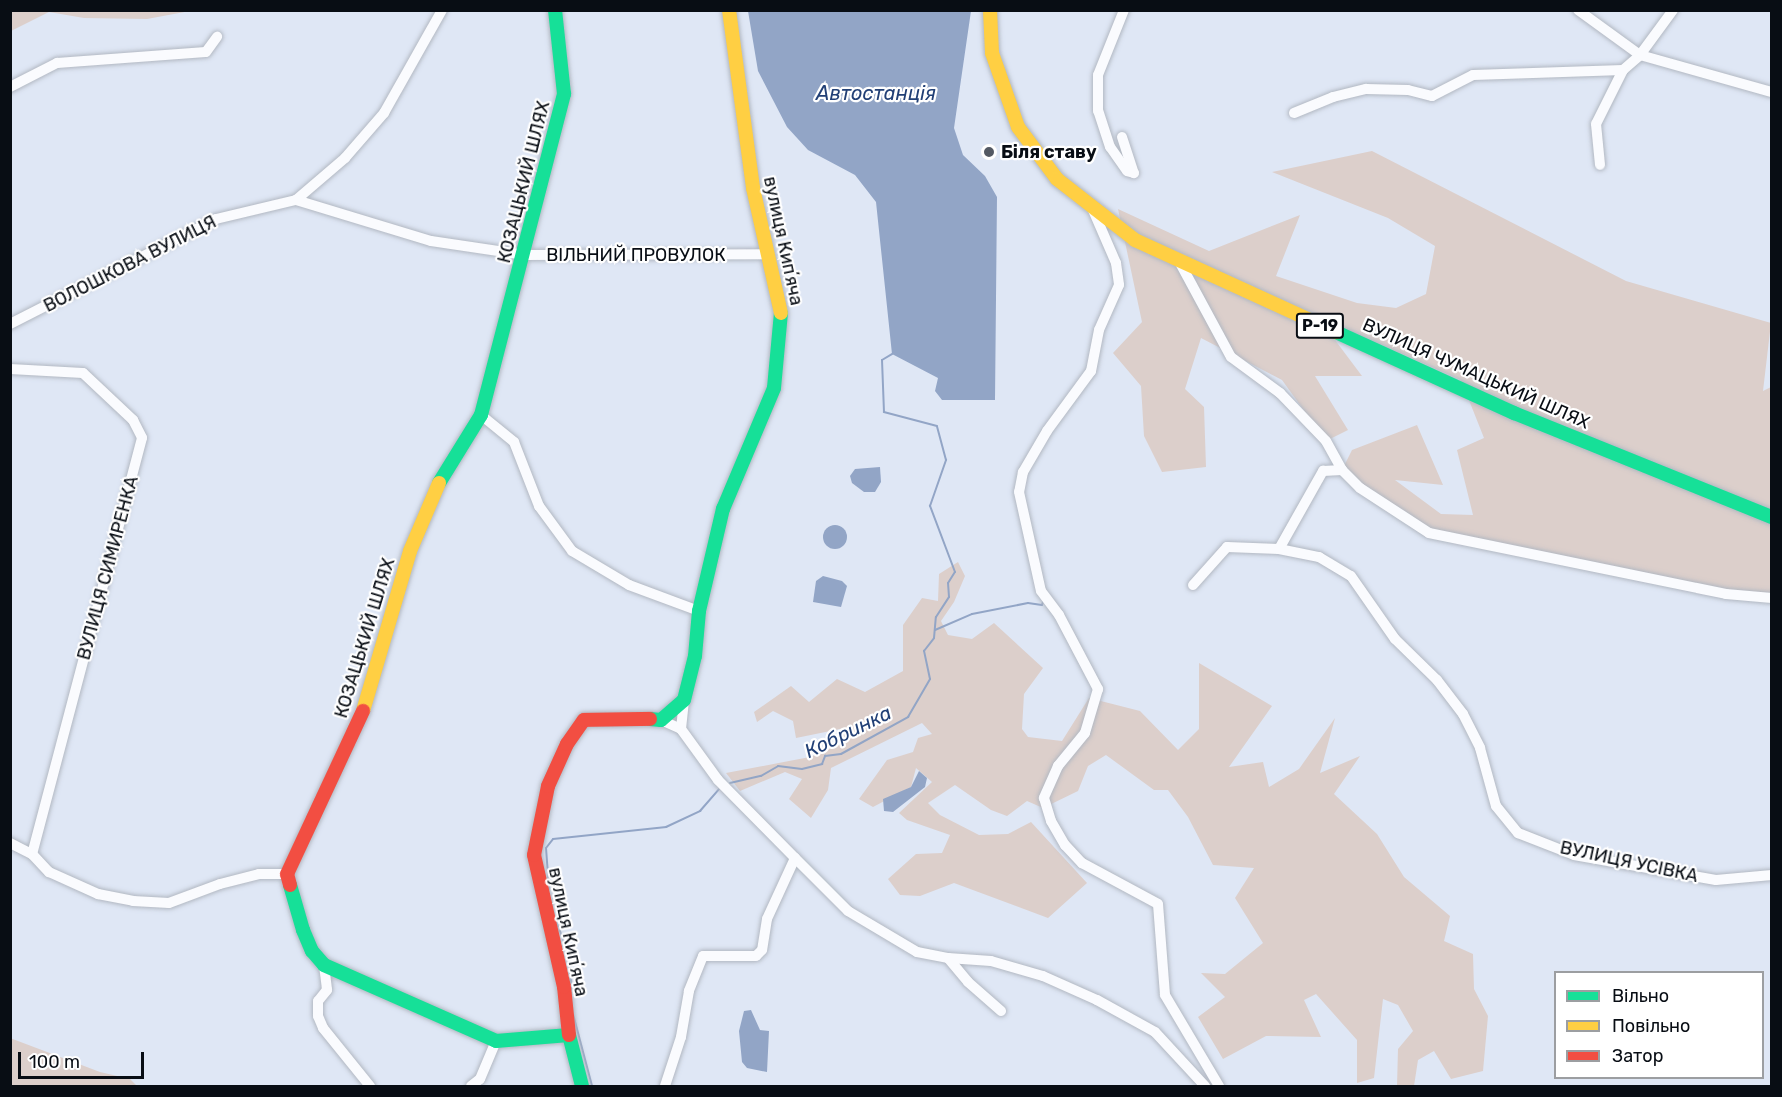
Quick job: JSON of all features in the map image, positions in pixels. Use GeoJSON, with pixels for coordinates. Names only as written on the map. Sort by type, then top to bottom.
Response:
{"type":"FeatureCollection","features":[{"type":"Feature","properties":{"kind":"street","name":"ВОЛОШКОВА ВУЛИЦЯ"},"geometry":{"type":"LineString","coordinates":[[10,324],[216,219],[296,200],[345,158],[384,113],[442,10]]}},
{"type":"Feature","properties":{"kind":"street","name":"КОЗАЦЬКИЙ ШЛЯХ"},"geometry":{"type":"LineString","coordinates":[[287,874],[359,725],[414,540],[437,486],[481,415],[525,255],[564,94],[555,10]]}},
{"type":"Feature","properties":{"kind":"street","name":"вулиця Кипʼяча"},"geometry":{"type":"LineString","coordinates":[[684,700],[695,656],[699,611],[723,508],[751,450],[774,388],[780,345],[781,302],[767,254],[753,188],[729,10]]}},
{"type":"Feature","properties":{"kind":"street","name":"ВУЛИЦЯ ЧУМАЦЬКИЙ ШЛЯХ"},"geometry":{"type":"LineString","coordinates":[[990,10],[992,53],[1018,127],[1057,179],[1135,240],[1514,413],[1772,517]]}},
{"type":"Feature","properties":{"kind":"street"},"geometry":{"type":"LineString","coordinates":[[1122,137],[1134,173],[1127,171],[1110,147],[1098,111],[1098,75],[1124,10]]}},
{"type":"Feature","properties":{"kind":"street"},"geometry":{"type":"LineString","coordinates":[[1578,10],[1640,55],[1772,92]]}},
{"type":"Feature","properties":{"kind":"street"},"geometry":{"type":"LineString","coordinates":[[1600,165],[1596,124],[1623,70],[1640,55],[1673,10]]}},
{"type":"Feature","properties":{"kind":"street"},"geometry":{"type":"LineString","coordinates":[[10,87],[57,63],[206,52],[217,37]]}},
{"type":"Feature","properties":{"kind":"street"},"geometry":{"type":"LineString","coordinates":[[1294,113],[1366,89],[1408,90],[1432,96],[1473,75],[1623,70]]}},
{"type":"Feature","properties":{"kind":"street","name":"ВІЛЬНИЙ ПРОВУЛОК"},"geometry":{"type":"LineString","coordinates":[[296,200],[431,241],[525,255],[767,254]]}},
{"type":"Feature","properties":{"kind":"street"},"geometry":{"type":"LineString","coordinates":[[1092,207],[1116,263],[1119,285],[1099,330],[1091,371],[1047,431],[1023,472],[1019,492],[1041,591],[1059,615],[1098,689],[1089,726],[1058,766],[1044,798],[1051,821],[1065,846],[1082,863],[1158,904],[1165,995],[1219,1086]]}},
{"type":"Feature","properties":{"kind":"street"},"geometry":{"type":"LineString","coordinates":[[1179,261],[1232,357],[1280,393],[1326,441],[1342,470],[1360,488],[1429,533],[1726,594],[1772,598]]}},
{"type":"Feature","properties":{"kind":"street","name":"ВУЛИЦЯ СИМИРЕНКА"},"geometry":{"type":"LineString","coordinates":[[10,369],[42,368],[83,373],[133,420],[142,438],[32,855]]}},
{"type":"Feature","properties":{"kind":"street"},"geometry":{"type":"LineString","coordinates":[[481,415],[514,442],[539,506],[572,551],[629,585],[699,611]]}},
{"type":"Feature","properties":{"kind":"street"},"geometry":{"type":"LineString","coordinates":[[1279,549],[1323,471],[1342,470]]}},
{"type":"Feature","properties":{"kind":"street","name":"ВУЛИЦЯ УСІВКА"},"geometry":{"type":"LineString","coordinates":[[1193,585],[1227,547],[1279,549],[1319,557],[1351,576],[1395,639],[1437,680],[1463,714],[1480,747],[1496,806],[1518,833],[1574,855],[1716,880],[1772,875]]}},
{"type":"Feature","properties":{"kind":"street"},"geometry":{"type":"LineString","coordinates":[[684,700],[661,720],[681,729],[718,780],[848,910],[917,951],[948,958],[990,961],[1043,976],[1097,1000],[1155,1032],[1205,1086]]}},
{"type":"Feature","properties":{"kind":"street"},"geometry":{"type":"LineString","coordinates":[[681,729],[684,700]]}},
{"type":"Feature","properties":{"kind":"street","name":"вулиця Кипʼяча"},"geometry":{"type":"LineString","coordinates":[[569,1035],[564,987],[534,855],[548,786],[567,744],[584,720],[613,717],[661,720]]}},
{"type":"Feature","properties":{"kind":"street"},"geometry":{"type":"LineString","coordinates":[[10,843],[32,855],[49,872],[98,894],[133,901],[169,903],[220,884],[259,874],[287,874],[307,941],[324,966],[327,990],[318,1001],[318,1016],[323,1028],[370,1086]]}},
{"type":"Feature","properties":{"kind":"street"},"geometry":{"type":"LineString","coordinates":[[665,1086],[681,1037],[689,991],[703,956],[756,956],[762,950],[767,920],[795,858]]}},
{"type":"Feature","properties":{"kind":"street"},"geometry":{"type":"LineString","coordinates":[[948,958],[968,982],[1001,1011]]}},
{"type":"Feature","properties":{"kind":"street"},"geometry":{"type":"LineString","coordinates":[[324,966],[496,1041],[569,1035],[582,1086]]}},
{"type":"Feature","properties":{"kind":"street"},"geometry":{"type":"LineString","coordinates":[[471,1086],[480,1079],[496,1041]]}},
{"type":"Feature","properties":{"kind":"shaded area"},"geometry":{"type":"Polygon","coordinates":[[[11,10],[190,11],[147,19],[84,18],[49,12],[11,31],[11,10]]]}},
{"type":"Feature","properties":{"kind":"shaded area"},"geometry":{"type":"Polygon","coordinates":[[[1372,151],[1626,281],[1771,323],[1763,391],[1771,387],[1771,598],[1429,533],[1342,470],[1352,450],[1417,425],[1443,485],[1395,480],[1441,514],[1473,515],[1457,450],[1484,438],[1461,380],[1317,316],[1362,376],[1315,376],[1348,430],[1326,441],[1282,380],[1201,338],[1185,389],[1204,407],[1206,467],[1162,472],[1144,436],[1141,386],[1113,353],[1142,322],[1118,209],[1209,251],[1300,215],[1276,276],[1357,303],[1396,308],[1426,294],[1435,246],[1388,218],[1272,172],[1372,151]]]}},
{"type":"Feature","properties":{"kind":"shaded area"},"geometry":{"type":"Polygon","coordinates":[[[958,562],[965,576],[954,602],[941,621],[948,635],[972,639],[994,623],[1043,668],[1024,694],[1022,729],[1028,737],[1062,741],[1089,698],[1140,711],[1178,750],[1199,729],[1199,663],[1272,706],[1229,767],[1263,762],[1269,787],[1299,769],[1335,718],[1320,773],[1360,756],[1334,794],[1377,834],[1404,877],[1450,916],[1444,941],[1473,954],[1474,989],[1488,1016],[1483,1071],[1451,1079],[1434,1051],[1418,1060],[1414,1086],[1397,1086],[1398,1049],[1413,1031],[1398,1005],[1383,999],[1374,1078],[1357,1083],[1357,1040],[1316,994],[1304,1000],[1321,1037],[1266,1036],[1223,1059],[1198,1017],[1225,997],[1201,973],[1225,974],[1263,943],[1235,898],[1254,868],[1213,865],[1188,817],[1168,790],[1154,790],[1106,755],[1088,766],[1078,791],[1043,808],[1027,801],[1007,816],[991,810],[955,785],[928,803],[940,815],[979,835],[1008,834],[1031,822],[1087,883],[1048,918],[954,883],[920,896],[900,895],[888,879],[916,854],[942,853],[950,835],[907,820],[899,813],[932,782],[916,768],[911,787],[873,807],[859,799],[887,760],[913,752],[918,738],[932,734],[922,723],[831,768],[828,790],[811,818],[789,799],[802,779],[785,772],[740,791],[726,773],[810,757],[841,744],[845,728],[796,738],[793,721],[773,711],[757,722],[754,712],[791,686],[809,702],[837,679],[865,692],[903,671],[903,625],[922,598],[938,601],[939,574],[958,562]]]}},
{"type":"Feature","properties":{"kind":"shaded area"},"geometry":{"type":"Polygon","coordinates":[[[10,1038],[100,1072],[130,1079],[137,1086],[11,1086],[10,1038]]]}},
{"type":"Feature","properties":{"kind":"water","name":"Автостанція"},"geometry":{"type":"Polygon","coordinates":[[[748,11],[971,11],[954,128],[963,155],[985,176],[997,197],[995,400],[942,400],[935,391],[938,378],[892,354],[876,202],[855,175],[808,150],[787,127],[758,71],[748,11]]]}},
{"type":"Feature","properties":{"kind":"water"},"geometry":{"type":"Polygon","coordinates":[[[880,467],[881,482],[875,492],[864,492],[852,483],[850,476],[855,469],[880,467]]]}},
{"type":"Feature","properties":{"kind":"water"},"geometry":{"type":"Polygon","coordinates":[[[835,525],[843,529],[847,537],[843,545],[835,549],[827,545],[823,537],[827,529],[835,525]]]}},
{"type":"Feature","properties":{"kind":"water"},"geometry":{"type":"Polygon","coordinates":[[[823,576],[842,581],[847,586],[841,607],[813,602],[816,581],[823,576]]]}},
{"type":"Feature","properties":{"kind":"water"},"geometry":{"type":"Polygon","coordinates":[[[919,771],[927,778],[925,787],[893,812],[884,811],[883,799],[911,787],[919,771]]]}},
{"type":"Feature","properties":{"kind":"water"},"geometry":{"type":"Polygon","coordinates":[[[751,1010],[760,1030],[769,1031],[767,1072],[747,1068],[742,1062],[739,1031],[744,1011],[751,1010]]]}},
{"type":"Feature","properties":{"kind":"waterway","name":"Кобринка"},"geometry":{"type":"LineString","coordinates":[[730,783],[761,776],[778,766],[802,769],[822,764],[825,756],[841,754],[908,717],[930,679],[924,651],[934,638],[936,617],[949,597],[948,583],[955,572],[930,506],[946,460],[937,426],[884,412],[882,360],[892,354]]}},
{"type":"Feature","properties":{"kind":"waterway"},"geometry":{"type":"LineString","coordinates":[[935,630],[972,614],[1028,603],[1042,605],[1043,602]]}},
{"type":"Feature","properties":{"kind":"waterway","name":"Кобринка"},"geometry":{"type":"LineString","coordinates":[[549,889],[546,848],[553,839],[666,827],[700,811],[719,789]]}},
{"type":"Feature","properties":{"kind":"waterway","name":"Кобринка"},"geometry":{"type":"LineString","coordinates":[[556,921],[570,957],[571,993]]}},
{"type":"Feature","properties":{"kind":"waterway","name":"Кобринка"},"geometry":{"type":"LineString","coordinates":[[573,1014],[592,1086]]}},
{"type":"Feature","properties":{"kind":"traffic: fast"},"geometry":{"type":"LineString","coordinates":[[439,483],[481,415],[564,94],[555,10]]}},
{"type":"Feature","properties":{"kind":"traffic: fast"},"geometry":{"type":"LineString","coordinates":[[650,719],[661,720],[684,700],[695,656],[699,611],[723,509],[774,388],[781,313]]}},
{"type":"Feature","properties":{"kind":"traffic: fast"},"geometry":{"type":"LineString","coordinates":[[1336,332],[1514,413],[1772,517]]}},
{"type":"Feature","properties":{"kind":"traffic: fast"},"geometry":{"type":"LineString","coordinates":[[290,885],[303,930],[312,951],[324,965],[496,1041],[569,1035],[582,1086]]}},
{"type":"Feature","properties":{"kind":"traffic: slow"},"geometry":{"type":"LineString","coordinates":[[729,10],[753,188],[781,313]]}},
{"type":"Feature","properties":{"kind":"traffic: slow"},"geometry":{"type":"LineString","coordinates":[[990,10],[992,53],[1018,127],[1057,179],[1135,240],[1336,332]]}},
{"type":"Feature","properties":{"kind":"traffic: slow"},"geometry":{"type":"LineString","coordinates":[[363,711],[410,551],[439,483]]}},
{"type":"Feature","properties":{"kind":"traffic: jam"},"geometry":{"type":"LineString","coordinates":[[290,885],[287,874],[363,711]]}},
{"type":"Feature","properties":{"kind":"traffic: jam"},"geometry":{"type":"LineString","coordinates":[[569,1035],[564,987],[534,855],[548,786],[567,744],[584,720],[650,719]]}},
{"type":"Feature","properties":{"kind":"place","name":"Біля ставу"},"geometry":{"type":"Point","coordinates":[989,152]}}]}
